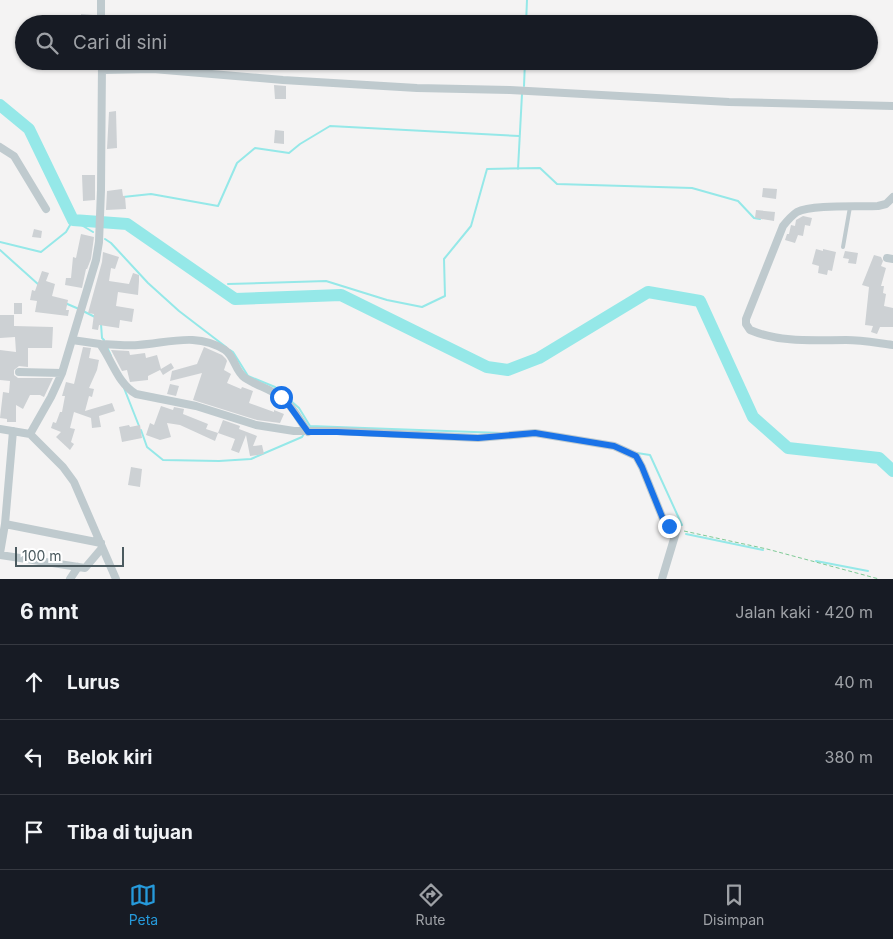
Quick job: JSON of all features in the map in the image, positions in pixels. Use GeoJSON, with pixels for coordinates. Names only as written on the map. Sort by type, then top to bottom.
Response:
{"type":"FeatureCollection","features":[{"type":"Feature","properties":{"kind":"street"},"geometry":{"type":"LineString","coordinates":[[101,0],[101,15]]}},
{"type":"Feature","properties":{"kind":"street"},"geometry":{"type":"LineString","coordinates":[[30,434],[62,374],[92,278],[100,216],[102,70]]}},
{"type":"Feature","properties":{"kind":"street"},"geometry":{"type":"LineString","coordinates":[[165,70],[283,80],[417,88],[587,94],[729,102],[893,106]]}},
{"type":"Feature","properties":{"kind":"street"},"geometry":{"type":"LineString","coordinates":[[0,147],[14,156],[46,209]]}},
{"type":"Feature","properties":{"kind":"street"},"geometry":{"type":"LineString","coordinates":[[893,197],[886,204],[803,210],[789,218],[783,226],[746,319],[746,324],[754,332],[785,338],[814,341],[868,341],[893,345]]}},
{"type":"Feature","properties":{"kind":"street"},"geometry":{"type":"LineString","coordinates":[[72,340],[100,344],[137,345],[188,339],[211,344],[225,350],[231,356],[240,374],[281,397],[308,432]]}},
{"type":"Feature","properties":{"kind":"street"},"geometry":{"type":"LineString","coordinates":[[100,344],[119,377],[130,391],[136,394],[196,406],[256,425],[308,432],[478,438],[535,433],[614,446],[636,456],[663,519],[669,526],[677,529],[662,579]]}},
{"type":"Feature","properties":{"kind":"street"},"geometry":{"type":"LineString","coordinates":[[19,372],[62,374]]}},
{"type":"Feature","properties":{"kind":"street"},"geometry":{"type":"LineString","coordinates":[[0,429],[30,434],[63,467],[74,482],[116,579]]}},
{"type":"Feature","properties":{"kind":"street"},"geometry":{"type":"LineString","coordinates":[[13,431],[5,524],[0,554],[85,568],[102,546]]}},
{"type":"Feature","properties":{"kind":"street"},"geometry":{"type":"LineString","coordinates":[[5,524],[102,546]]}},
{"type":"Feature","properties":{"kind":"street"},"geometry":{"type":"LineString","coordinates":[[70,579],[78,567]]}},
{"type":"Feature","properties":{"kind":"lane"},"geometry":{"type":"LineString","coordinates":[[843,247],[850,207]]}},
{"type":"Feature","properties":{"kind":"path"},"geometry":{"type":"LineString","coordinates":[[677,529],[767,549],[880,579]]}},
{"type":"Feature","properties":{"kind":"building"},"geometry":{"type":"Polygon","coordinates":[[[274,85],[286,86],[286,99],[275,99],[274,85]]]}},
{"type":"Feature","properties":{"kind":"building"},"geometry":{"type":"Polygon","coordinates":[[[116,111],[117,148],[107,149],[109,112],[116,111]]]}},
{"type":"Feature","properties":{"kind":"building"},"geometry":{"type":"Polygon","coordinates":[[[275,130],[284,131],[284,144],[274,143],[275,130]]]}},
{"type":"Feature","properties":{"kind":"building"},"geometry":{"type":"Polygon","coordinates":[[[82,175],[95,175],[95,200],[83,201],[82,175]]]}},
{"type":"Feature","properties":{"kind":"building"},"geometry":{"type":"Polygon","coordinates":[[[763,188],[777,189],[776,199],[762,197],[763,188]]]}},
{"type":"Feature","properties":{"kind":"building"},"geometry":{"type":"Polygon","coordinates":[[[122,189],[123,196],[125,196],[126,209],[106,210],[107,191],[122,189]]]}},
{"type":"Feature","properties":{"kind":"building"},"geometry":{"type":"Polygon","coordinates":[[[756,210],[775,212],[774,221],[755,218],[756,210]]]}},
{"type":"Feature","properties":{"kind":"building"},"geometry":{"type":"Polygon","coordinates":[[[803,216],[812,218],[810,226],[805,225],[803,236],[798,235],[795,243],[785,240],[791,225],[795,226],[796,220],[803,216]]]}},
{"type":"Feature","properties":{"kind":"building"},"geometry":{"type":"Polygon","coordinates":[[[34,229],[42,231],[41,238],[32,237],[34,229]]]}},
{"type":"Feature","properties":{"kind":"building"},"geometry":{"type":"Polygon","coordinates":[[[81,234],[94,237],[91,259],[86,269],[82,288],[65,285],[66,278],[71,278],[73,257],[76,258],[81,234]]]}},
{"type":"Feature","properties":{"kind":"building"},"geometry":{"type":"Polygon","coordinates":[[[816,249],[836,252],[832,271],[828,270],[827,275],[818,273],[819,266],[812,264],[816,249]]]}},
{"type":"Feature","properties":{"kind":"building"},"geometry":{"type":"Polygon","coordinates":[[[845,251],[858,253],[856,264],[848,263],[849,259],[843,258],[845,251]]]}},
{"type":"Feature","properties":{"kind":"building"},"geometry":{"type":"Polygon","coordinates":[[[103,252],[119,257],[115,269],[111,268],[109,281],[129,284],[133,273],[139,275],[139,281],[138,295],[118,292],[116,306],[134,309],[132,322],[120,320],[119,328],[99,325],[98,330],[92,329],[94,314],[88,313],[103,252]]]}},
{"type":"Feature","properties":{"kind":"building"},"geometry":{"type":"Polygon","coordinates":[[[874,255],[881,257],[883,261],[881,266],[886,268],[881,286],[884,286],[883,293],[886,294],[884,306],[893,308],[893,327],[880,327],[877,334],[871,332],[873,326],[865,325],[869,287],[862,285],[874,255]]]}},
{"type":"Feature","properties":{"kind":"building"},"geometry":{"type":"Polygon","coordinates":[[[42,271],[49,273],[46,281],[55,284],[52,296],[68,300],[66,310],[69,310],[68,316],[35,312],[37,301],[30,300],[32,290],[35,291],[42,271]]]}},
{"type":"Feature","properties":{"kind":"building"},"geometry":{"type":"Polygon","coordinates":[[[14,303],[22,303],[22,314],[14,314],[14,303]]]}},
{"type":"Feature","properties":{"kind":"building"},"geometry":{"type":"Polygon","coordinates":[[[0,315],[14,315],[14,326],[53,327],[52,348],[28,348],[28,367],[19,366],[14,370],[14,375],[18,378],[53,378],[44,397],[30,395],[23,409],[16,405],[16,422],[7,422],[7,419],[0,418],[3,392],[9,393],[10,381],[0,380],[0,350],[16,352],[15,337],[0,338],[0,315]]]}},
{"type":"Feature","properties":{"kind":"building"},"geometry":{"type":"Polygon","coordinates":[[[83,347],[91,348],[89,358],[99,360],[89,388],[94,389],[92,397],[89,396],[85,411],[112,403],[115,411],[99,416],[101,427],[92,428],[91,418],[74,412],[70,428],[75,429],[71,442],[74,444],[70,450],[56,437],[61,432],[51,428],[53,422],[56,423],[60,412],[62,412],[65,396],[62,396],[66,382],[74,384],[83,347]]]}},
{"type":"Feature","properties":{"kind":"building"},"geometry":{"type":"Polygon","coordinates":[[[204,347],[222,355],[226,359],[224,370],[231,374],[227,383],[241,389],[242,387],[253,391],[249,403],[284,414],[280,423],[257,420],[193,400],[202,373],[170,381],[172,371],[197,364],[204,347]]]}},
{"type":"Feature","properties":{"kind":"building"},"geometry":{"type":"Polygon","coordinates":[[[111,350],[129,351],[130,355],[145,353],[146,358],[157,355],[161,369],[171,363],[174,368],[163,375],[160,370],[148,376],[148,380],[130,382],[127,370],[122,371],[111,350]]]}},
{"type":"Feature","properties":{"kind":"building"},"geometry":{"type":"Polygon","coordinates":[[[170,384],[179,386],[176,396],[167,394],[170,384]]]}},
{"type":"Feature","properties":{"kind":"building"},"geometry":{"type":"Polygon","coordinates":[[[161,406],[173,410],[174,407],[184,409],[183,414],[208,424],[206,429],[218,433],[215,441],[180,425],[167,423],[171,437],[160,440],[146,435],[150,423],[154,425],[161,406]]]}},
{"type":"Feature","properties":{"kind":"building"},"geometry":{"type":"Polygon","coordinates":[[[223,420],[240,426],[239,429],[257,436],[253,446],[262,445],[264,454],[250,456],[246,435],[239,453],[231,450],[235,439],[218,433],[223,420]]]}},
{"type":"Feature","properties":{"kind":"building"},"geometry":{"type":"Polygon","coordinates":[[[129,425],[130,427],[140,425],[142,438],[122,442],[119,427],[129,425]]]}},
{"type":"Feature","properties":{"kind":"building"},"geometry":{"type":"Polygon","coordinates":[[[131,467],[142,469],[140,487],[128,485],[131,467]]]}},
{"type":"Feature","properties":{"kind":"waterway"},"geometry":{"type":"LineString","coordinates":[[526,15],[527,0]]}},
{"type":"Feature","properties":{"kind":"waterway"},"geometry":{"type":"LineString","coordinates":[[524,86],[525,70]]}},
{"type":"Feature","properties":{"kind":"waterway"},"geometry":{"type":"LineString","coordinates":[[518,169],[522,94]]}},
{"type":"Feature","properties":{"kind":"waterway"},"geometry":{"type":"LineString","coordinates":[[0,105],[29,129],[73,220],[127,224],[235,299],[341,295],[487,367],[508,370],[539,358],[648,292],[700,301],[753,417],[788,448],[879,458],[893,471]]}},
{"type":"Feature","properties":{"kind":"waterway"},"geometry":{"type":"LineString","coordinates":[[123,197],[151,194],[218,206],[237,163],[255,148],[289,153],[330,126],[519,136]]}},
{"type":"Feature","properties":{"kind":"waterway"},"geometry":{"type":"LineString","coordinates":[[228,284],[326,281],[387,300],[422,307],[445,296],[444,259],[471,226],[487,169],[540,168],[557,184],[692,188],[738,201],[754,218],[760,219]]}},
{"type":"Feature","properties":{"kind":"waterway"},"geometry":{"type":"LineString","coordinates":[[0,242],[41,252],[66,232],[73,220],[93,232]]}},
{"type":"Feature","properties":{"kind":"waterway"},"geometry":{"type":"LineString","coordinates":[[105,239],[148,283],[179,311],[226,347]]}},
{"type":"Feature","properties":{"kind":"waterway"},"geometry":{"type":"LineString","coordinates":[[0,250],[39,285]]}},
{"type":"Feature","properties":{"kind":"waterway"},"geometry":{"type":"LineString","coordinates":[[65,303],[79,309]]}},
{"type":"Feature","properties":{"kind":"waterway"},"geometry":{"type":"LineString","coordinates":[[83,311],[95,317]]}},
{"type":"Feature","properties":{"kind":"waterway"},"geometry":{"type":"LineString","coordinates":[[101,324],[102,338],[104,340]]}},
{"type":"Feature","properties":{"kind":"waterway"},"geometry":{"type":"LineString","coordinates":[[107,347],[111,356]]}},
{"type":"Feature","properties":{"kind":"waterway"},"geometry":{"type":"LineString","coordinates":[[230,350],[248,376],[275,387],[283,395]]}},
{"type":"Feature","properties":{"kind":"waterway"},"geometry":{"type":"LineString","coordinates":[[124,388],[139,426]]}},
{"type":"Feature","properties":{"kind":"waterway"},"geometry":{"type":"LineString","coordinates":[[291,401],[299,408],[310,426],[501,433]]}},
{"type":"Feature","properties":{"kind":"waterway"},"geometry":{"type":"LineString","coordinates":[[141,430],[147,447],[163,460],[219,461],[251,459],[302,437],[304,434]]}},
{"type":"Feature","properties":{"kind":"waterway"},"geometry":{"type":"LineString","coordinates":[[637,453],[650,455],[682,525]]}},
{"type":"Feature","properties":{"kind":"waterway"},"geometry":{"type":"LineString","coordinates":[[686,534],[763,550]]}},
{"type":"Feature","properties":{"kind":"waterway"},"geometry":{"type":"LineString","coordinates":[[816,561],[868,571]]}},
{"type":"Feature","properties":{"kind":"route"},"geometry":{"type":"LineString","coordinates":[[281,397],[308,432],[478,438],[535,433],[614,446],[632,452],[636,456],[663,519],[669,526]]}}]}
